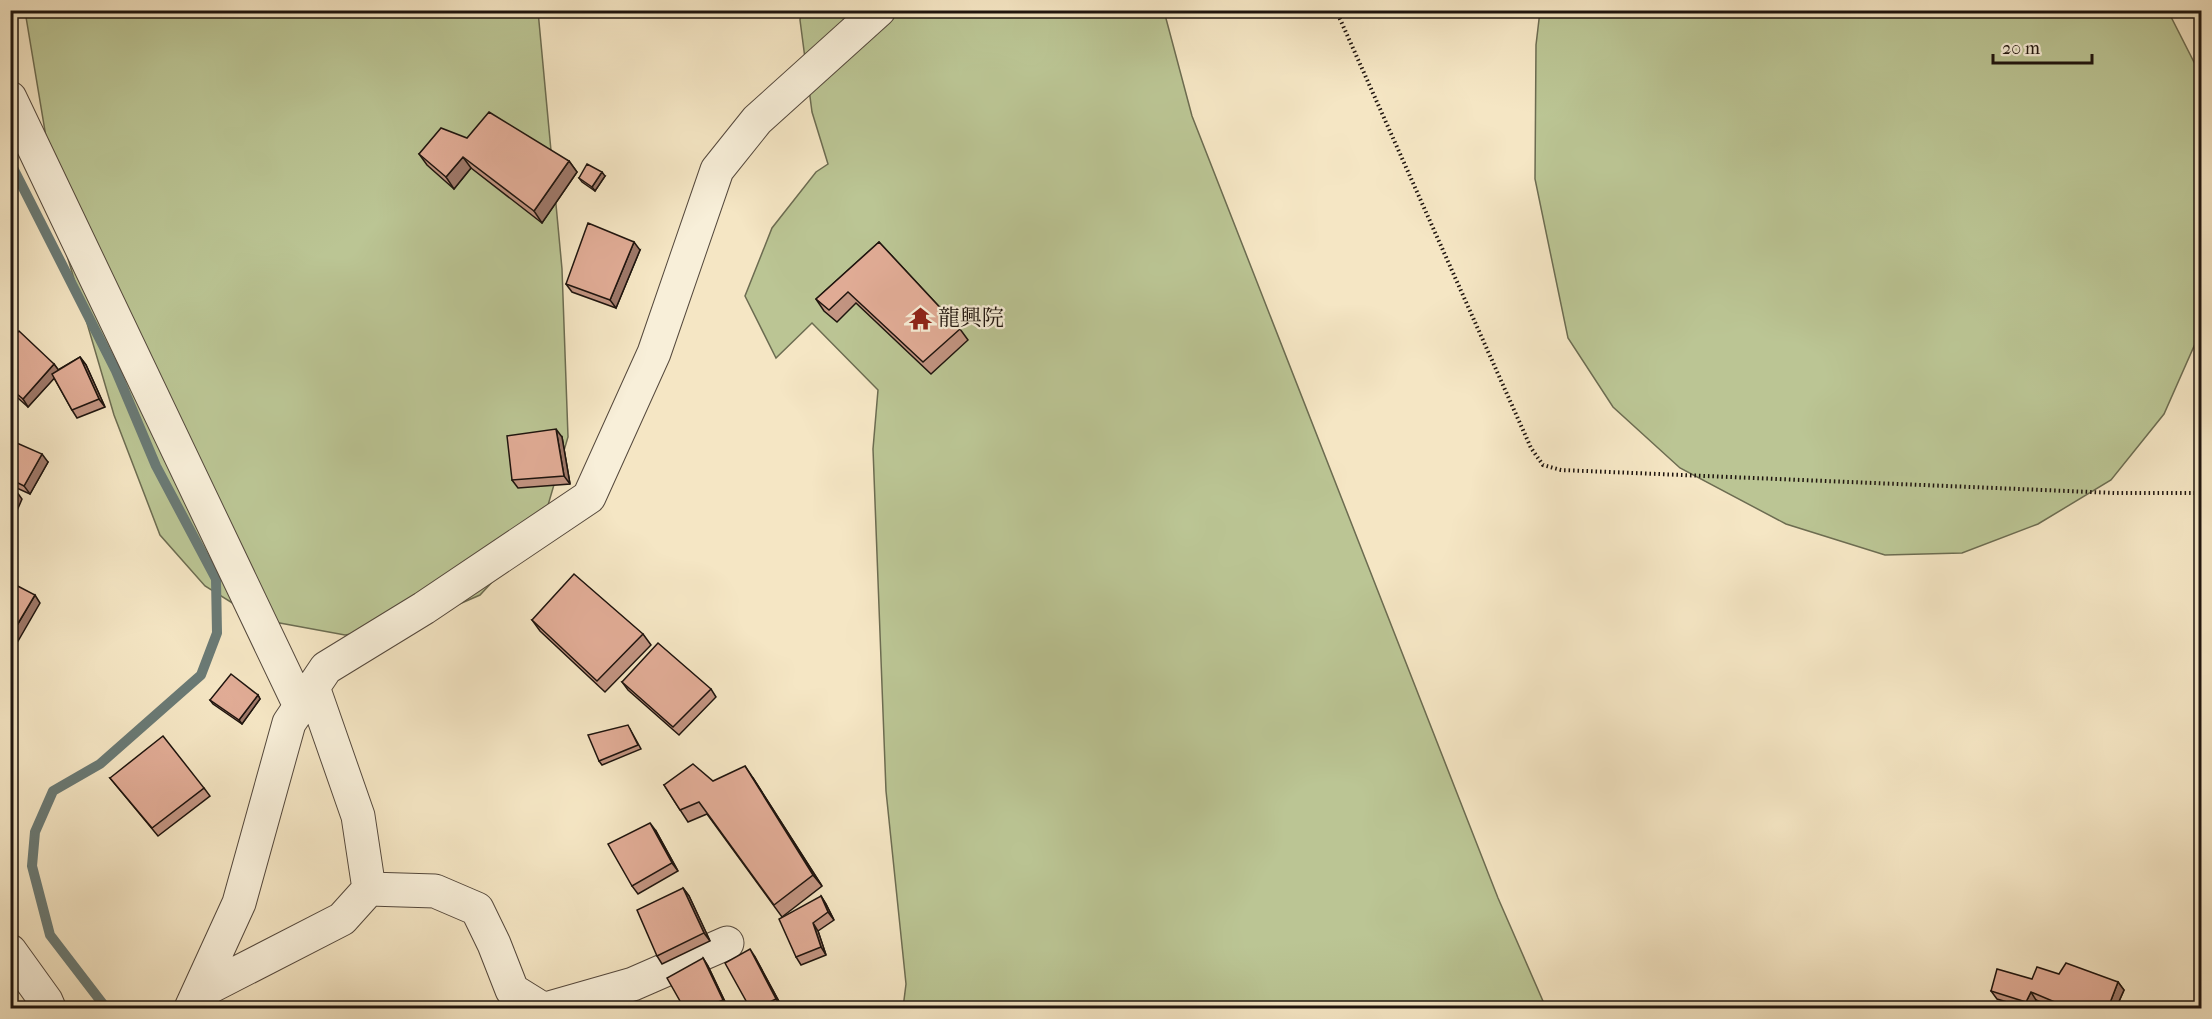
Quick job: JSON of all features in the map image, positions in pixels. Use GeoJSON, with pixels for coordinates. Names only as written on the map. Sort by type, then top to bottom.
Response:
{"type":"FeatureCollection","features":[{"type":"Feature","properties":{"kind":"street"},"geometry":{"type":"LineString","coordinates":[[194,1000],[239,903],[289,723],[326,668],[424,608],[589,497],[654,353],[717,170],[757,120],[879,10]]}},
{"type":"Feature","properties":{"kind":"street"},"geometry":{"type":"LineString","coordinates":[[10,98],[307,697],[358,816],[369,889]]}},
{"type":"Feature","properties":{"kind":"street"},"geometry":{"type":"LineString","coordinates":[[194,1000],[342,919],[369,889],[435,891],[477,909],[512,990],[541,1008]]}},
{"type":"Feature","properties":{"kind":"street"},"geometry":{"type":"LineString","coordinates":[[549,1008],[633,984],[727,943]]}},
{"type":"Feature","properties":{"kind":"street"},"geometry":{"type":"LineString","coordinates":[[10,951],[49,1008]]}},
{"type":"Feature","properties":{"kind":"path"},"geometry":{"type":"LineString","coordinates":[[1336,10],[1531,448],[1543,465],[1561,470],[1584,471],[2115,493],[2202,493]]}},
{"type":"Feature","properties":{"kind":"green space"},"geometry":{"type":"Polygon","coordinates":[[[25,11],[538,11],[562,269],[568,437],[541,529],[480,595],[413,624],[345,635],[258,619],[205,586],[160,535],[114,415],[64,245],[25,11]]]}},
{"type":"Feature","properties":{"kind":"green space"},"geometry":{"type":"Polygon","coordinates":[[[801,11],[1164,11],[1192,116],[1498,898],[1546,1008],[903,1008],[906,984],[886,791],[873,449],[878,390],[812,323],[776,358],[745,296],[772,228],[816,172],[828,164],[812,112],[800,20],[801,11]]]}},
{"type":"Feature","properties":{"kind":"green space"},"geometry":{"type":"Polygon","coordinates":[[[1540,11],[2168,11],[2201,76],[2202,328],[2164,414],[2111,480],[2038,524],[1962,553],[1885,555],[1786,524],[1680,468],[1613,407],[1568,338],[1535,179],[1536,45],[1540,11]]]}},
{"type":"Feature","properties":{"kind":"building"},"geometry":{"type":"Polygon","coordinates":[[[489,112],[569,161],[534,211],[463,157],[446,177],[419,154],[441,128],[467,138],[489,112]]]}},
{"type":"Feature","properties":{"kind":"building"},"geometry":{"type":"Polygon","coordinates":[[[587,164],[602,172],[592,187],[579,178],[587,164]]]}},
{"type":"Feature","properties":{"kind":"building"},"geometry":{"type":"Polygon","coordinates":[[[588,223],[634,242],[610,300],[566,284],[588,223]]]}},
{"type":"Feature","properties":{"kind":"building"},"geometry":{"type":"Polygon","coordinates":[[[879,242],[960,329],[923,362],[848,292],[829,310],[816,299],[879,242]]]}},
{"type":"Feature","properties":{"kind":"building"},"geometry":{"type":"Polygon","coordinates":[[[19,331],[54,364],[23,399],[10,388],[10,340],[19,331]]]}},
{"type":"Feature","properties":{"kind":"building"},"geometry":{"type":"Polygon","coordinates":[[[80,357],[99,399],[72,410],[52,374],[80,357]]]}},
{"type":"Feature","properties":{"kind":"building"},"geometry":{"type":"Polygon","coordinates":[[[556,429],[564,476],[512,480],[507,436],[556,429]]]}},
{"type":"Feature","properties":{"kind":"building"},"geometry":{"type":"Polygon","coordinates":[[[10,440],[42,454],[24,486],[10,479],[10,440]]]}},
{"type":"Feature","properties":{"kind":"building"},"geometry":{"type":"Polygon","coordinates":[[[574,574],[643,634],[597,681],[532,620],[574,574]]]}},
{"type":"Feature","properties":{"kind":"building"},"geometry":{"type":"Polygon","coordinates":[[[10,582],[35,595],[10,637],[10,582]]]}},
{"type":"Feature","properties":{"kind":"building"},"geometry":{"type":"Polygon","coordinates":[[[658,643],[711,689],[673,727],[622,682],[658,643]]]}},
{"type":"Feature","properties":{"kind":"building"},"geometry":{"type":"Polygon","coordinates":[[[231,674],[258,695],[239,720],[210,700],[231,674]]]}},
{"type":"Feature","properties":{"kind":"building"},"geometry":{"type":"Polygon","coordinates":[[[628,725],[638,745],[599,761],[588,735],[628,725]]]}},
{"type":"Feature","properties":{"kind":"building"},"geometry":{"type":"Polygon","coordinates":[[[163,736],[204,788],[152,828],[110,778],[163,736]]]}},
{"type":"Feature","properties":{"kind":"building"},"geometry":{"type":"Polygon","coordinates":[[[693,764],[713,781],[745,766],[813,875],[774,905],[699,802],[680,810],[664,785],[693,764]]]}},
{"type":"Feature","properties":{"kind":"building"},"geometry":{"type":"Polygon","coordinates":[[[650,823],[672,863],[632,886],[608,844],[650,823]]]}},
{"type":"Feature","properties":{"kind":"building"},"geometry":{"type":"Polygon","coordinates":[[[683,888],[704,933],[657,956],[637,910],[683,888]]]}},
{"type":"Feature","properties":{"kind":"building"},"geometry":{"type":"Polygon","coordinates":[[[821,896],[828,912],[813,923],[821,947],[796,957],[779,919],[821,896]]]}},
{"type":"Feature","properties":{"kind":"building"},"geometry":{"type":"Polygon","coordinates":[[[750,949],[776,999],[757,1008],[750,1008],[725,963],[750,949]]]}},
{"type":"Feature","properties":{"kind":"building"},"geometry":{"type":"Polygon","coordinates":[[[703,958],[723,1000],[704,1008],[684,1008],[667,978],[703,958]]]}},
{"type":"Feature","properties":{"kind":"building"},"geometry":{"type":"Polygon","coordinates":[[[2066,963],[2118,982],[2108,1008],[2069,1008],[2031,992],[2026,1002],[1991,991],[1997,969],[2032,979],[2037,967],[2059,974],[2066,963]]]}},
{"type":"Feature","properties":{"kind":"building"},"geometry":{"type":"Polygon","coordinates":[[[1978,1002],[1996,1008],[1975,1008],[1978,1002]]]}},
{"type":"Feature","properties":{"kind":"waterway"},"geometry":{"type":"LineString","coordinates":[[10,162],[116,371],[156,466],[216,579],[217,633],[201,675],[100,764],[53,791],[35,832],[32,866],[50,935],[106,1008]]}},
{"type":"Feature","properties":{"kind":"place","name":"龍興院"},"geometry":{"type":"Point","coordinates":[920,318]}}]}
